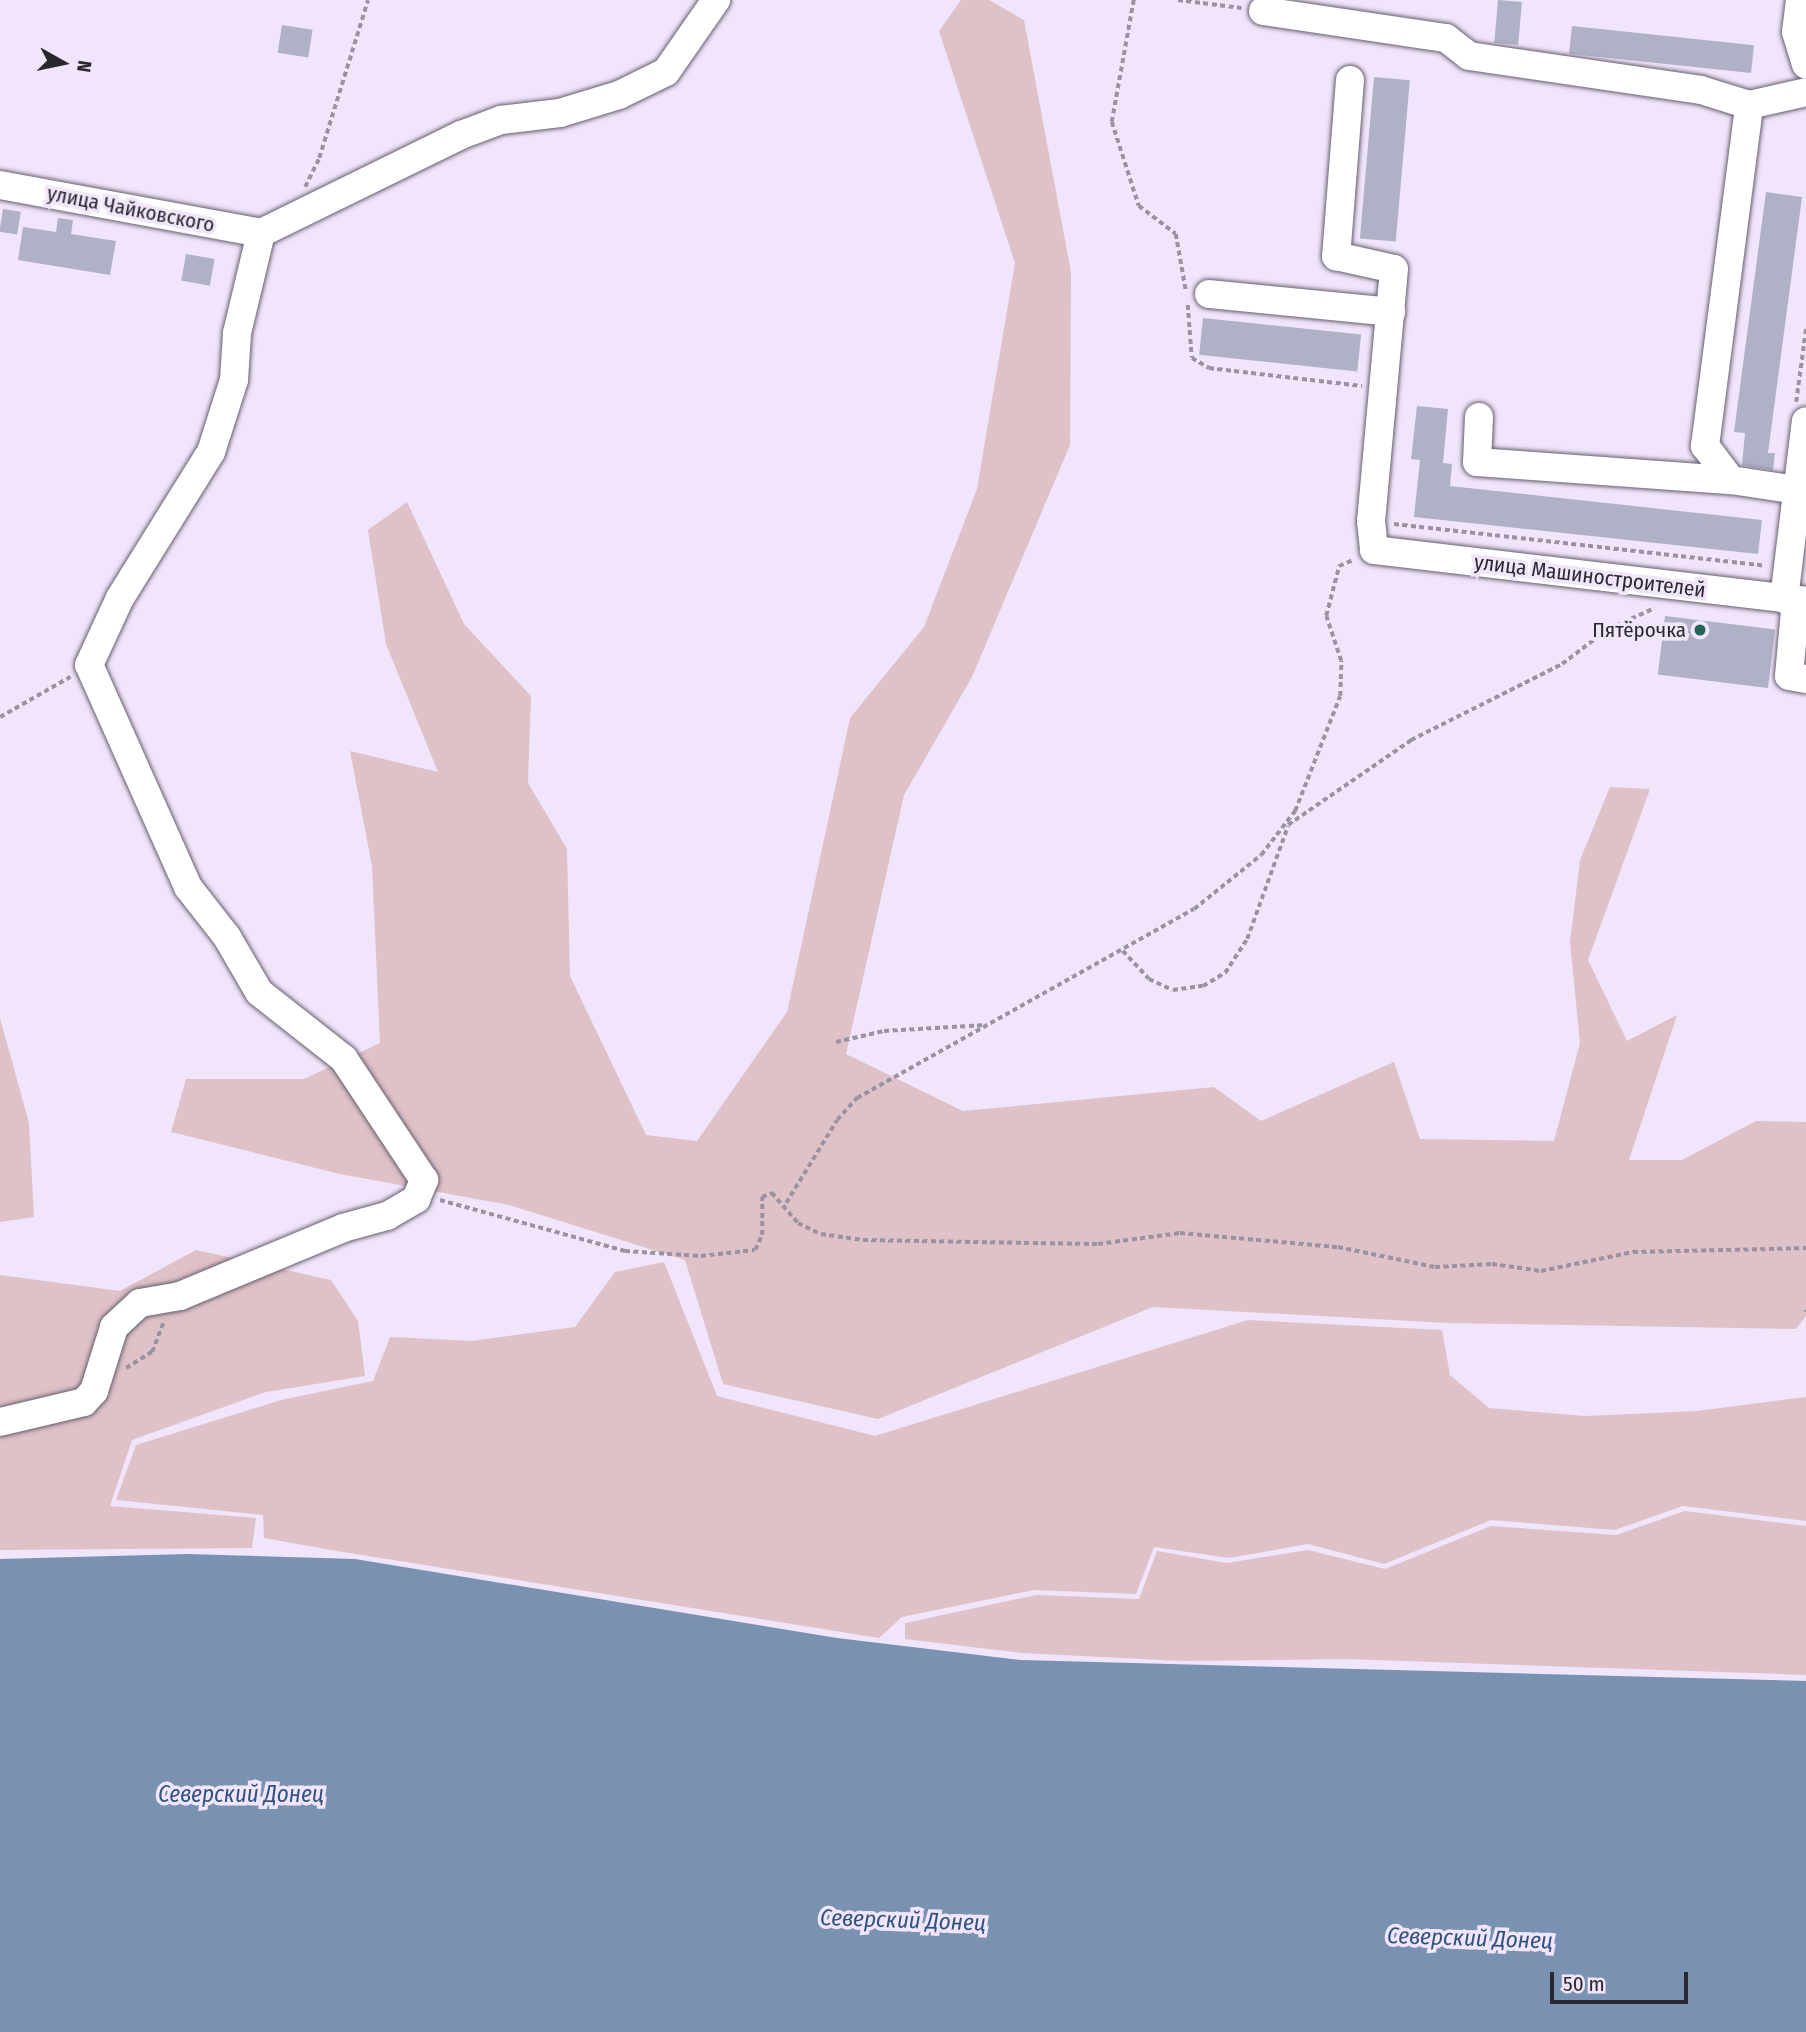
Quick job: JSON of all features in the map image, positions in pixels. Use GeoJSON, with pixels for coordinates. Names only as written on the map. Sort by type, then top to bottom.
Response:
{"type":"FeatureCollection","features":[{"type":"Feature","properties":{"kind":"street"},"geometry":{"type":"LineString","coordinates":[[0,1422],[84,1402],[94,1391],[114,1327],[127,1311],[140,1303],[180,1296],[343,1228],[387,1216],[416,1199],[424,1180],[412,1157],[344,1059],[259,992],[227,937],[188,887],[89,665],[120,598],[211,452],[234,380],[237,333],[261,233],[461,135],[501,120],[560,113],[619,95],[666,72],[716,0]]}},
{"type":"Feature","properties":{"kind":"street"},"geometry":{"type":"LineString","coordinates":[[1800,0],[1796,32],[1806,65]]}},
{"type":"Feature","properties":{"kind":"street"},"geometry":{"type":"LineString","coordinates":[[1263,11],[1447,38],[1469,56],[1701,90],[1749,105],[1806,92]]}},
{"type":"Feature","properties":{"kind":"street"},"geometry":{"type":"LineString","coordinates":[[1350,80],[1336,256],[1394,269],[1371,521],[1374,550]]}},
{"type":"Feature","properties":{"kind":"street"},"geometry":{"type":"LineString","coordinates":[[1731,481],[1705,446],[1749,105]]}},
{"type":"Feature","properties":{"kind":"street","name":"улица Чайковского"},"geometry":{"type":"LineString","coordinates":[[0,185],[261,233]]}},
{"type":"Feature","properties":{"kind":"street"},"geometry":{"type":"LineString","coordinates":[[1209,294],[1391,312]]}},
{"type":"Feature","properties":{"kind":"street"},"geometry":{"type":"LineString","coordinates":[[1479,417],[1477,462],[1731,481],[1797,490]]}},
{"type":"Feature","properties":{"kind":"street"},"geometry":{"type":"LineString","coordinates":[[1806,421],[1788,569],[1795,600],[1789,677],[1806,679]]}},
{"type":"Feature","properties":{"kind":"street","name":"улица Машиностроителей"},"geometry":{"type":"LineString","coordinates":[[1374,550],[1795,600]]}},
{"type":"Feature","properties":{"kind":"path"},"geometry":{"type":"LineString","coordinates":[[288,221],[319,158],[368,0]]}},
{"type":"Feature","properties":{"kind":"path"},"geometry":{"type":"LineString","coordinates":[[1134,0],[1112,122],[1139,206],[1176,234],[1192,358],[1209,368],[1383,389]]}},
{"type":"Feature","properties":{"kind":"path"},"geometry":{"type":"LineString","coordinates":[[1178,0],[1263,11]]}},
{"type":"Feature","properties":{"kind":"path"},"geometry":{"type":"LineString","coordinates":[[1371,521],[1788,569]]}},
{"type":"Feature","properties":{"kind":"path"},"geometry":{"type":"LineString","coordinates":[[1123,951],[1149,979],[1174,990],[1203,986],[1225,972],[1247,939],[1288,825],[1340,696],[1340,661],[1326,616],[1339,566],[1374,550]]}},
{"type":"Feature","properties":{"kind":"path"},"geometry":{"type":"LineString","coordinates":[[1288,825],[1411,740],[1562,664],[1608,629],[1641,611],[1662,606]]}},
{"type":"Feature","properties":{"kind":"path"},"geometry":{"type":"LineString","coordinates":[[0,717],[89,665]]}},
{"type":"Feature","properties":{"kind":"path"},"geometry":{"type":"LineString","coordinates":[[786,1203],[837,1120],[857,1098],[989,1024],[1049,985],[1123,951],[1237,877],[1295,811]]}},
{"type":"Feature","properties":{"kind":"path"},"geometry":{"type":"LineString","coordinates":[[836,1042],[884,1031],[989,1024]]}},
{"type":"Feature","properties":{"kind":"path"},"geometry":{"type":"LineString","coordinates":[[416,1199],[459,1201],[625,1251],[701,1256],[754,1250],[762,1235],[762,1197],[772,1193],[786,1203],[798,1223],[821,1234],[863,1240],[1098,1244],[1180,1233],[1338,1247],[1435,1267],[1492,1264],[1541,1271],[1633,1252],[1806,1248]]}},
{"type":"Feature","properties":{"kind":"path"},"geometry":{"type":"LineString","coordinates":[[122,1372],[152,1352],[169,1306],[180,1296]]}},
{"type":"Feature","properties":{"kind":"shaded area"},"geometry":{"type":"Polygon","coordinates":[[[961,0],[989,0],[1024,20],[1071,272],[1070,445],[972,677],[904,795],[846,1054],[963,1111],[1214,1087],[1261,1121],[1394,1062],[1420,1139],[1554,1141],[1580,1043],[1570,942],[1580,860],[1610,787],[1650,789],[1588,960],[1627,1041],[1677,1015],[1629,1160],[1682,1160],[1756,1121],[1806,1122],[1806,1316],[1796,1329],[1448,1323],[1153,1307],[878,1419],[723,1384],[685,1260],[509,1205],[340,1174],[171,1132],[186,1079],[304,1079],[380,1043],[372,866],[350,751],[438,772],[386,644],[368,530],[407,502],[464,624],[531,696],[528,783],[567,849],[570,976],[646,1135],[697,1141],[787,1012],[850,718],[924,627],[977,489],[1015,263],[939,31],[961,0]]]}},
{"type":"Feature","properties":{"kind":"shaded area"},"geometry":{"type":"Polygon","coordinates":[[[0,1018],[29,1123],[34,1217],[0,1222],[0,1018]]]}},
{"type":"Feature","properties":{"kind":"shaded area"},"geometry":{"type":"Polygon","coordinates":[[[196,1250],[331,1280],[358,1321],[365,1376],[266,1392],[132,1440],[110,1506],[256,1518],[252,1548],[0,1550],[0,1275],[120,1291],[196,1250]]]}},
{"type":"Feature","properties":{"kind":"shaded area"},"geometry":{"type":"Polygon","coordinates":[[[664,1262],[717,1396],[875,1436],[1248,1320],[1442,1330],[1450,1375],[1489,1408],[1585,1416],[1697,1411],[1806,1397],[1806,1521],[1683,1506],[1615,1530],[1491,1520],[1384,1564],[1308,1544],[1229,1558],[1154,1547],[1136,1594],[1034,1590],[902,1617],[879,1638],[264,1538],[263,1515],[116,1500],[136,1445],[281,1400],[373,1381],[390,1337],[472,1341],[575,1327],[615,1272],[664,1262]]]}},
{"type":"Feature","properties":{"kind":"shaded area"},"geometry":{"type":"Polygon","coordinates":[[[1685,1511],[1806,1526],[1806,1675],[1345,1659],[1181,1661],[1022,1653],[905,1639],[905,1623],[1036,1595],[1139,1599],[1157,1551],[1227,1563],[1308,1550],[1385,1569],[1491,1526],[1616,1535],[1685,1511]]]}},
{"type":"Feature","properties":{"kind":"water","name":"Северский Донец"},"geometry":{"type":"Polygon","coordinates":[[[187,1554],[355,1559],[837,1638],[1021,1660],[1806,1681],[1806,2032],[0,2032],[0,1559],[187,1554]]]}},
{"type":"Feature","properties":{"kind":"building"},"geometry":{"type":"Polygon","coordinates":[[[1498,0],[1522,2],[1518,45],[1494,43],[1498,0]]]}},
{"type":"Feature","properties":{"kind":"building"},"geometry":{"type":"Polygon","coordinates":[[[282,25],[313,30],[308,58],[278,53],[282,25]]]}},
{"type":"Feature","properties":{"kind":"building"},"geometry":{"type":"Polygon","coordinates":[[[1572,26],[1754,45],[1751,73],[1569,54],[1572,26]]]}},
{"type":"Feature","properties":{"kind":"building"},"geometry":{"type":"Polygon","coordinates":[[[1374,77],[1410,80],[1396,242],[1360,238],[1374,77]]]}},
{"type":"Feature","properties":{"kind":"building"},"geometry":{"type":"Polygon","coordinates":[[[1766,192],[1802,197],[1768,453],[1775,453],[1773,470],[1742,465],[1745,433],[1734,432],[1766,192]]]}},
{"type":"Feature","properties":{"kind":"building"},"geometry":{"type":"Polygon","coordinates":[[[3,209],[21,212],[17,235],[0,232],[3,209]]]}},
{"type":"Feature","properties":{"kind":"building"},"geometry":{"type":"Polygon","coordinates":[[[58,218],[73,220],[71,234],[116,241],[110,275],[18,260],[23,227],[56,232],[58,218]]]}},
{"type":"Feature","properties":{"kind":"building"},"geometry":{"type":"Polygon","coordinates":[[[186,254],[215,259],[210,286],[181,281],[186,254]]]}},
{"type":"Feature","properties":{"kind":"building"},"geometry":{"type":"Polygon","coordinates":[[[1203,318],[1361,335],[1357,371],[1199,355],[1203,318]]]}},
{"type":"Feature","properties":{"kind":"building"},"geometry":{"type":"Polygon","coordinates":[[[1417,406],[1448,409],[1443,463],[1452,464],[1450,486],[1762,520],[1758,554],[1414,517],[1420,460],[1411,459],[1417,406]]]}},
{"type":"Feature","properties":{"kind":"building"},"geometry":{"type":"Polygon","coordinates":[[[1665,616],[1775,630],[1768,688],[1658,675],[1665,616]]]}},
{"type":"Feature","properties":{"kind":"place","name":"Пятёрочка"},"geometry":{"type":"Point","coordinates":[1700,630]}}]}
